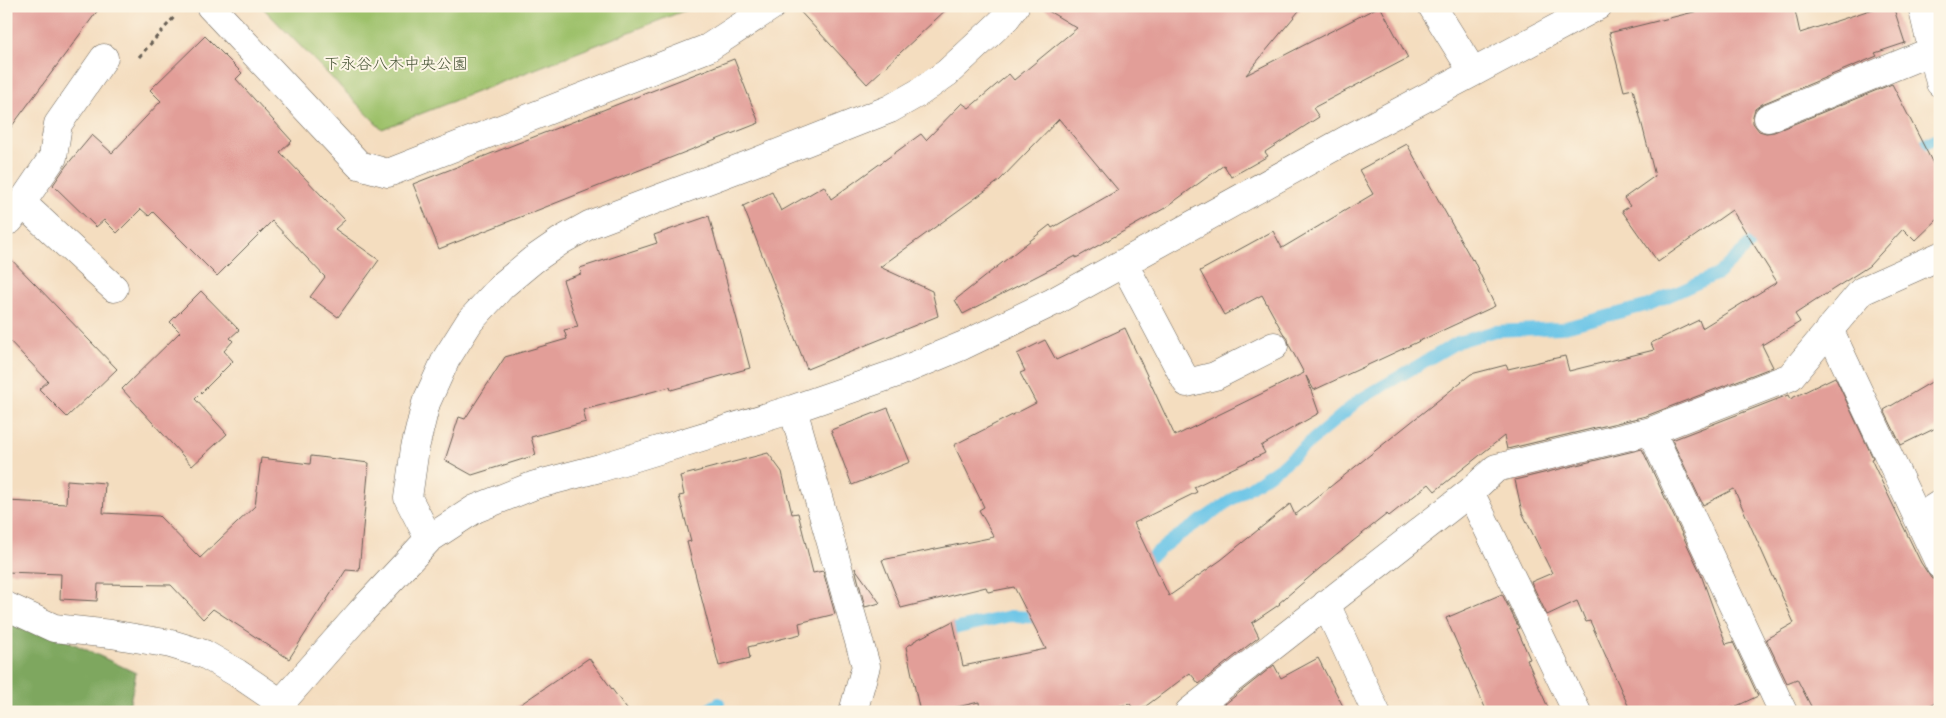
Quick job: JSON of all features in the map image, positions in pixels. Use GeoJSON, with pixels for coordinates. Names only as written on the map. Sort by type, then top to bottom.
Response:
{"type":"FeatureCollection","features":[{"type":"Feature","properties":{"kind":"street"},"geometry":{"type":"LineString","coordinates":[[210,6],[359,165],[388,172],[708,48],[772,6]]}},
{"type":"Feature","properties":{"kind":"street"},"geometry":{"type":"LineString","coordinates":[[429,540],[408,498],[415,448],[426,403],[446,359],[470,321],[503,286],[532,260],[591,224],[890,109],[948,73],[1006,18],[1015,6]]}},
{"type":"Feature","properties":{"kind":"street"},"geometry":{"type":"LineString","coordinates":[[1432,6],[1473,72]]}},
{"type":"Feature","properties":{"kind":"street"},"geometry":{"type":"LineString","coordinates":[[6,606],[54,628],[154,641],[204,654],[237,673],[277,707],[429,540],[475,509],[534,485],[600,468],[793,409],[897,373],[962,346],[1124,264],[1348,139],[1598,6]]}},
{"type":"Feature","properties":{"kind":"street"},"geometry":{"type":"LineString","coordinates":[[1922,6],[1940,83]]}},
{"type":"Feature","properties":{"kind":"street"},"geometry":{"type":"LineString","coordinates":[[1768,118],[1932,51]]}},
{"type":"Feature","properties":{"kind":"street"},"geometry":{"type":"LineString","coordinates":[[104,58],[58,124],[54,157],[14,212],[114,288]]}},
{"type":"Feature","properties":{"kind":"street"},"geometry":{"type":"LineString","coordinates":[[1189,712],[1470,492],[1496,468],[1651,431],[1790,377],[1862,291],[1940,256]]}},
{"type":"Feature","properties":{"kind":"street"},"geometry":{"type":"LineString","coordinates":[[1124,264],[1187,383],[1215,376],[1274,346]]}},
{"type":"Feature","properties":{"kind":"street"},"geometry":{"type":"LineString","coordinates":[[1829,329],[1929,511],[1940,566]]}},
{"type":"Feature","properties":{"kind":"street"},"geometry":{"type":"LineString","coordinates":[[793,409],[866,666],[852,712]]}},
{"type":"Feature","properties":{"kind":"street"},"geometry":{"type":"LineString","coordinates":[[1651,431],[1783,712]]}},
{"type":"Feature","properties":{"kind":"street"},"geometry":{"type":"LineString","coordinates":[[1470,492],[1577,712]]}},
{"type":"Feature","properties":{"kind":"street"},"geometry":{"type":"LineString","coordinates":[[1326,604],[1376,712]]}},
{"type":"Feature","properties":{"kind":"path"},"geometry":{"type":"LineString","coordinates":[[134,63],[173,19]]}},
{"type":"Feature","properties":{"kind":"green space","name":"下永谷八木中央公園"},"geometry":{"type":"Polygon","coordinates":[[[261,6],[696,6],[382,129],[261,6]]]}},
{"type":"Feature","properties":{"kind":"green space"},"geometry":{"type":"Polygon","coordinates":[[[6,612],[136,673],[128,712],[6,712],[6,612]]]}},
{"type":"Feature","properties":{"kind":"building"},"geometry":{"type":"Polygon","coordinates":[[[6,6],[101,6],[6,134],[6,6]]]}},
{"type":"Feature","properties":{"kind":"building"},"geometry":{"type":"Polygon","coordinates":[[[795,6],[950,6],[867,84],[795,6]]]}},
{"type":"Feature","properties":{"kind":"building"},"geometry":{"type":"Polygon","coordinates":[[[1040,6],[1303,6],[1246,75],[1380,6],[1408,58],[1313,108],[1319,117],[1265,152],[1268,156],[1231,177],[1224,165],[1165,208],[1076,258],[1076,256],[963,314],[955,300],[1050,225],[1052,228],[1118,190],[1059,119],[999,181],[880,267],[932,291],[938,316],[807,369],[743,206],[772,192],[781,211],[824,186],[831,199],[921,134],[926,140],[962,103],[969,108],[1009,74],[1014,80],[1077,28],[1040,6]]]}},
{"type":"Feature","properties":{"kind":"building"},"geometry":{"type":"Polygon","coordinates":[[[1718,6],[1794,6],[1800,33],[1882,6],[1893,6],[1905,43],[1875,53],[1877,56],[1762,104],[1755,109],[1753,123],[1759,131],[1766,133],[1774,132],[1892,84],[1940,177],[1940,217],[1915,241],[1903,229],[1869,266],[1795,314],[1800,322],[1762,345],[1773,367],[1646,416],[1507,449],[1504,436],[1435,491],[1429,484],[1389,516],[1387,514],[1333,557],[1280,604],[1252,623],[1259,637],[1199,684],[1190,673],[1138,712],[1130,704],[1087,712],[980,712],[979,702],[935,712],[920,712],[906,647],[953,621],[963,666],[1046,649],[1014,587],[988,592],[986,587],[901,608],[882,560],[994,537],[979,510],[984,507],[954,445],[1036,403],[1020,373],[1025,371],[1017,354],[1045,340],[1056,360],[1125,328],[1175,436],[1304,373],[1289,345],[1288,339],[1262,295],[1224,315],[1200,271],[1273,231],[1282,248],[1373,194],[1359,170],[1407,144],[1473,259],[1495,306],[1314,390],[1306,376],[1319,413],[1261,446],[1265,453],[1194,487],[1197,492],[1134,523],[1169,596],[1221,560],[1290,504],[1295,515],[1471,374],[1506,365],[1508,369],[1565,356],[1569,371],[1654,350],[1651,343],[1699,320],[1702,328],[1777,282],[1732,210],[1658,262],[1622,211],[1630,206],[1624,198],[1655,176],[1633,89],[1624,91],[1609,33],[1718,6]]]}},
{"type":"Feature","properties":{"kind":"building"},"geometry":{"type":"Polygon","coordinates":[[[205,36],[242,73],[236,79],[292,141],[280,152],[345,220],[335,229],[379,260],[338,317],[310,297],[325,277],[272,221],[217,276],[153,212],[149,216],[141,209],[117,233],[104,220],[96,227],[53,185],[92,135],[112,153],[161,101],[150,90],[205,36]]]}},
{"type":"Feature","properties":{"kind":"building"},"geometry":{"type":"Polygon","coordinates":[[[734,59],[759,123],[439,249],[413,184],[734,59]]]}},
{"type":"Feature","properties":{"kind":"building"},"geometry":{"type":"Polygon","coordinates":[[[709,216],[750,368],[671,390],[670,387],[583,410],[586,422],[531,437],[536,455],[472,475],[445,460],[459,417],[465,419],[505,357],[567,339],[564,330],[578,327],[563,280],[581,274],[580,268],[657,243],[654,235],[709,216]]]}},
{"type":"Feature","properties":{"kind":"building"},"geometry":{"type":"Polygon","coordinates":[[[6,254],[117,369],[67,417],[39,389],[48,381],[6,337],[6,254]]]}},
{"type":"Feature","properties":{"kind":"building"},"geometry":{"type":"Polygon","coordinates":[[[201,291],[239,330],[230,338],[233,341],[224,351],[233,361],[195,399],[227,434],[192,466],[122,389],[180,332],[170,322],[201,291]]]}},
{"type":"Feature","properties":{"kind":"building"},"geometry":{"type":"Polygon","coordinates":[[[1835,377],[1873,458],[1871,459],[1921,563],[1931,578],[1936,580],[1940,588],[1940,700],[1917,712],[1814,712],[1797,679],[1787,683],[1766,639],[1794,623],[1734,489],[1703,505],[1672,440],[1788,395],[1790,399],[1835,377]]]}},
{"type":"Feature","properties":{"kind":"building"},"geometry":{"type":"Polygon","coordinates":[[[1940,377],[1940,426],[1901,445],[1884,410],[1940,377]]]}},
{"type":"Feature","properties":{"kind":"building"},"geometry":{"type":"Polygon","coordinates":[[[888,408],[910,462],[852,485],[831,430],[888,408]]]}},
{"type":"Feature","properties":{"kind":"building"},"geometry":{"type":"Polygon","coordinates":[[[1642,449],[1700,572],[1726,644],[1733,642],[1758,696],[1724,712],[1631,712],[1590,621],[1586,622],[1577,601],[1547,615],[1531,582],[1552,573],[1522,512],[1515,480],[1642,449]]]}},
{"type":"Feature","properties":{"kind":"building"},"geometry":{"type":"Polygon","coordinates":[[[768,453],[782,472],[792,514],[798,513],[813,573],[823,571],[835,614],[799,623],[801,634],[748,647],[750,658],[719,666],[687,542],[691,541],[679,496],[684,495],[680,476],[768,453]]]}},
{"type":"Feature","properties":{"kind":"building"},"geometry":{"type":"Polygon","coordinates":[[[311,456],[369,463],[359,571],[346,570],[289,659],[213,609],[203,619],[171,585],[98,584],[97,601],[60,599],[61,574],[6,572],[7,501],[66,504],[67,480],[105,483],[103,513],[159,516],[200,558],[255,506],[261,458],[310,464],[311,456]]]}},
{"type":"Feature","properties":{"kind":"building"},"geometry":{"type":"Polygon","coordinates":[[[855,568],[880,603],[865,607],[855,568]]]}},
{"type":"Feature","properties":{"kind":"building"},"geometry":{"type":"Polygon","coordinates":[[[1502,594],[1519,628],[1517,629],[1530,659],[1527,660],[1550,712],[1487,712],[1446,618],[1502,594]]]}},
{"type":"Feature","properties":{"kind":"building"},"geometry":{"type":"Polygon","coordinates":[[[589,658],[629,712],[509,712],[589,658]]]}},
{"type":"Feature","properties":{"kind":"building"},"geometry":{"type":"Polygon","coordinates":[[[1318,658],[1346,712],[1215,712],[1274,665],[1281,678],[1318,658]]]}},
{"type":"Feature","properties":{"kind":"waterway"},"geometry":{"type":"LineString","coordinates":[[1909,151],[1940,137]]}},
{"type":"Feature","properties":{"kind":"waterway"},"geometry":{"type":"LineString","coordinates":[[1138,567],[1172,540],[1283,465],[1359,400],[1458,342],[1495,331],[1561,328],[1649,305],[1718,274],[1765,230]]}},
{"type":"Feature","properties":{"kind":"waterway"},"geometry":{"type":"LineString","coordinates":[[954,629],[1010,616],[1047,618]]}},
{"type":"Feature","properties":{"kind":"waterway"},"geometry":{"type":"LineString","coordinates":[[704,712],[719,703]]}}]}
